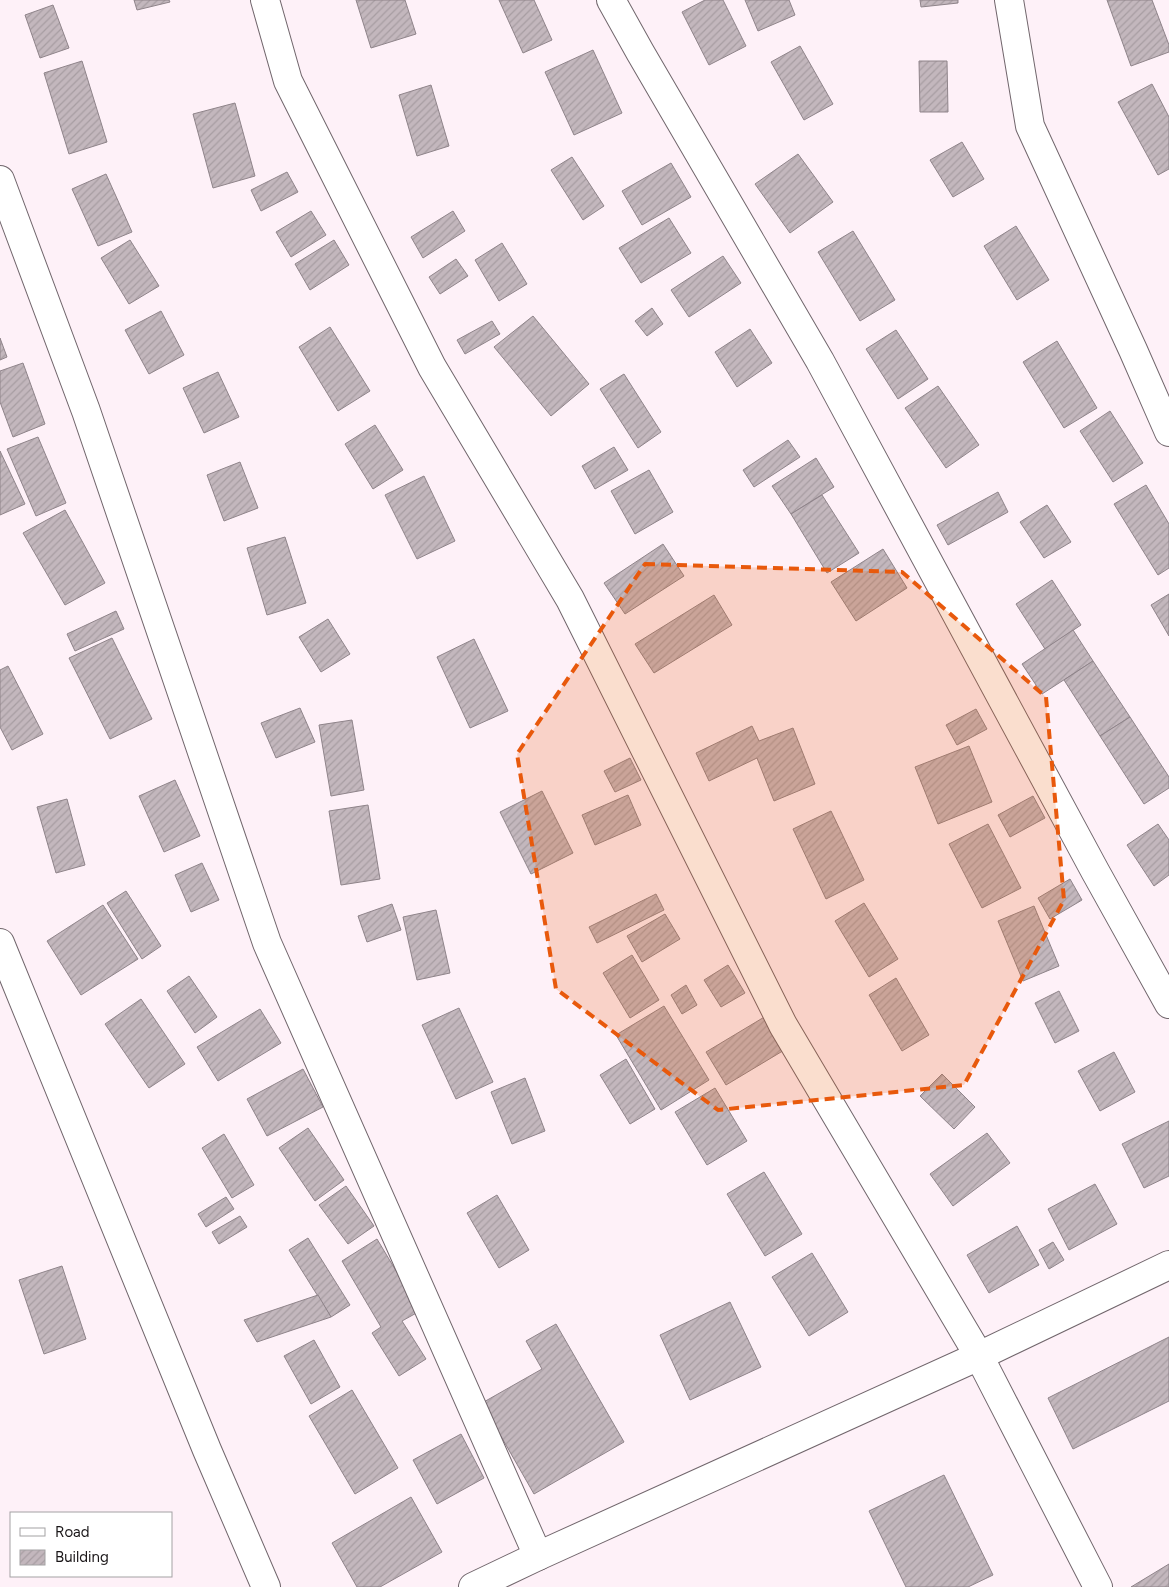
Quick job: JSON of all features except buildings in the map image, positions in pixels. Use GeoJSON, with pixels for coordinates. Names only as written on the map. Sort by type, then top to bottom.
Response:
{"type":"FeatureCollection","features":[{"type":"Feature","properties":{"kind":"street"},"geometry":{"type":"LineString","coordinates":[[265,0],[288,81],[432,367],[570,599],[783,1025],[979,1356],[1098,1587]]}},
{"type":"Feature","properties":{"kind":"street"},"geometry":{"type":"LineString","coordinates":[[611,0],[820,361],[1095,871],[1169,1004]]}},
{"type":"Feature","properties":{"kind":"street"},"geometry":{"type":"LineString","coordinates":[[1009,0],[1030,126],[1169,432]]}},
{"type":"Feature","properties":{"kind":"street"},"geometry":{"type":"LineString","coordinates":[[0,180],[86,411],[267,943],[538,1556]]}},
{"type":"Feature","properties":{"kind":"street"},"geometry":{"type":"LineString","coordinates":[[0,943],[207,1450],[266,1587]]}},
{"type":"Feature","properties":{"kind":"street"},"geometry":{"type":"LineString","coordinates":[[473,1587],[979,1356],[1169,1265]]}},
{"type":"Feature","properties":{"kind":"highlighted area"},"geometry":{"type":"Polygon","coordinates":[[[645,564],[902,572],[1046,697],[1064,900],[964,1085],[718,1110],[556,989],[517,754],[645,564]]]}}]}
